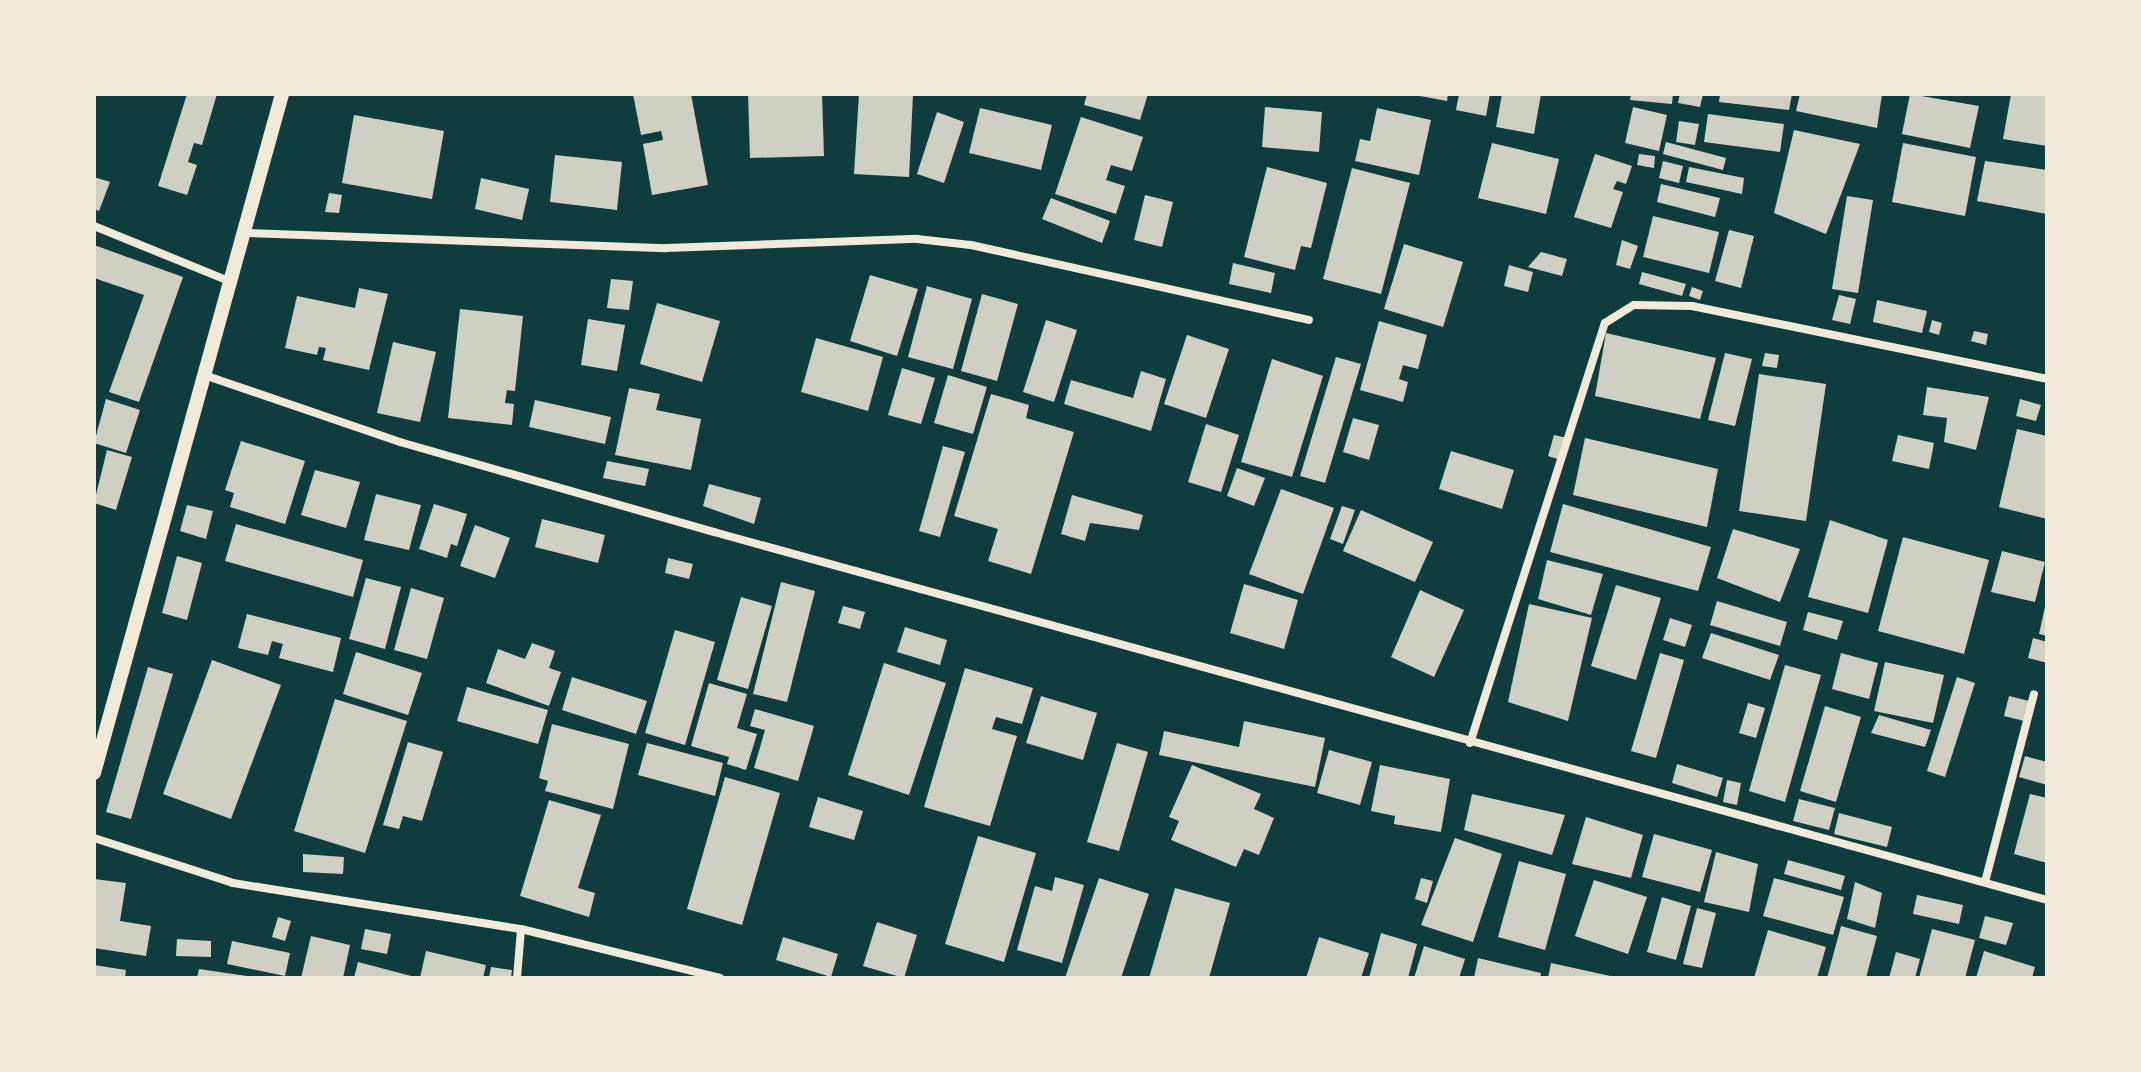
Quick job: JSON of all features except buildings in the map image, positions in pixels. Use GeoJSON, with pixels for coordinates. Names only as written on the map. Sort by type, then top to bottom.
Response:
{"type":"FeatureCollection","features":[{"type":"Feature","properties":{"kind":"street"},"geometry":{"type":"LineString","coordinates":[[94,773],[248,233],[282,94]]}},
{"type":"Feature","properties":{"kind":"street"},"geometry":{"type":"LineString","coordinates":[[94,226],[232,282]]}},
{"type":"Feature","properties":{"kind":"street"},"geometry":{"type":"LineString","coordinates":[[248,233],[666,248],[917,239],[971,245],[1309,320]]}},
{"type":"Feature","properties":{"kind":"street"},"geometry":{"type":"LineString","coordinates":[[1470,743],[1605,323],[1634,305],[1692,306],[2047,379]]}},
{"type":"Feature","properties":{"kind":"street"},"geometry":{"type":"LineString","coordinates":[[207,376],[400,442],[1470,743],[2047,900]]}},
{"type":"Feature","properties":{"kind":"street"},"geometry":{"type":"LineString","coordinates":[[1985,882],[2034,694]]}},
{"type":"Feature","properties":{"kind":"street"},"geometry":{"type":"LineString","coordinates":[[94,838],[233,883],[521,929],[720,978]]}},
{"type":"Feature","properties":{"kind":"street"},"geometry":{"type":"LineString","coordinates":[[517,978],[521,929]]}}]}
